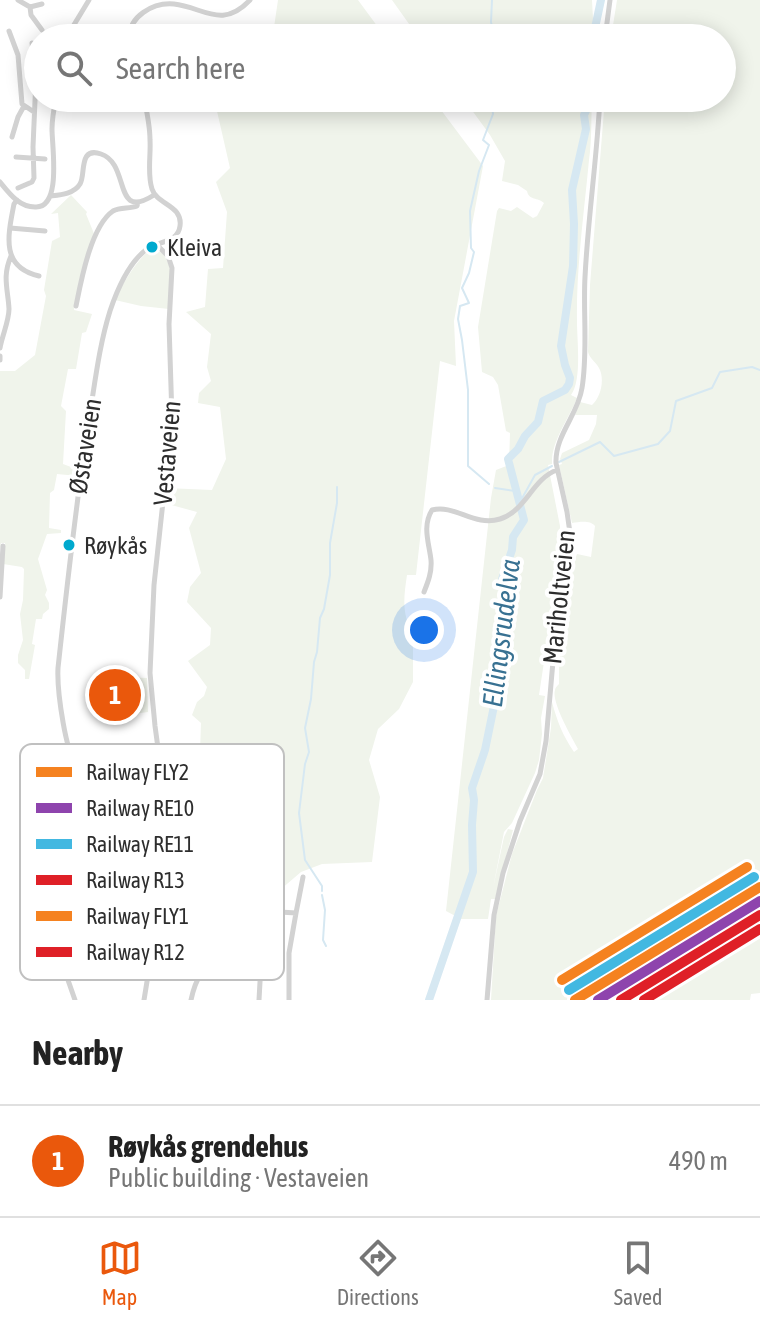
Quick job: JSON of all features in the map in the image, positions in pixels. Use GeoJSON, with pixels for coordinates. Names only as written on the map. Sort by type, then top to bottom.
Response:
{"type":"FeatureCollection","features":[{"type":"Feature","properties":{"kind":"street"},"geometry":{"type":"LineString","coordinates":[[18,0],[27,4],[42,4]]}},
{"type":"Feature","properties":{"kind":"street"},"geometry":{"type":"LineString","coordinates":[[74,24],[89,0]]}},
{"type":"Feature","properties":{"kind":"street"},"geometry":{"type":"LineString","coordinates":[[131,24],[162,4],[216,15],[236,11],[250,0]]}},
{"type":"Feature","properties":{"kind":"street"},"geometry":{"type":"LineString","coordinates":[[607,24],[610,0]]}},
{"type":"Feature","properties":{"kind":"street"},"geometry":{"type":"LineString","coordinates":[[27,4],[38,24]]}},
{"type":"Feature","properties":{"kind":"street"},"geometry":{"type":"LineString","coordinates":[[9,31],[18,55],[24,106],[12,137]]}},
{"type":"Feature","properties":{"kind":"street"},"geometry":{"type":"LineString","coordinates":[[18,188],[33,181],[34,112]]}},
{"type":"Feature","properties":{"kind":"street"},"geometry":{"type":"LineString","coordinates":[[0,182],[27,206],[38,207],[47,203],[53,180],[54,112]]}},
{"type":"Feature","properties":{"kind":"street"},"geometry":{"type":"LineString","coordinates":[[146,112],[150,132],[150,180],[154,195],[175,211],[180,221],[178,231],[172,238],[157,245]]}},
{"type":"Feature","properties":{"kind":"street","name":"Mariholtveien"},"geometry":{"type":"LineString","coordinates":[[487,1000],[494,915],[503,873],[540,774],[546,741],[556,627],[571,540],[555,455],[583,387],[585,277],[599,112]]}},
{"type":"Feature","properties":{"kind":"street"},"geometry":{"type":"LineString","coordinates":[[51,196],[77,188],[84,161],[87,156],[96,153],[109,159],[120,177],[127,198],[132,202],[154,195]]}},
{"type":"Feature","properties":{"kind":"street"},"geometry":{"type":"LineString","coordinates":[[16,157],[45,159]]}},
{"type":"Feature","properties":{"kind":"street"},"geometry":{"type":"LineString","coordinates":[[17,200],[8,244],[11,256],[22,269],[39,276]]}},
{"type":"Feature","properties":{"kind":"street"},"geometry":{"type":"LineString","coordinates":[[76,306],[83,270],[100,228],[112,212],[134,208],[138,202]]}},
{"type":"Feature","properties":{"kind":"street"},"geometry":{"type":"LineString","coordinates":[[10,228],[45,231]]}},
{"type":"Feature","properties":{"kind":"street","name":"Østaveien"},"geometry":{"type":"LineString","coordinates":[[70,744],[58,694],[58,675],[81,473],[106,323],[125,277],[143,253],[157,245]]}},
{"type":"Feature","properties":{"kind":"street","name":"Vestaveien"},"geometry":{"type":"LineString","coordinates":[[157,245],[168,256],[172,268],[169,333],[172,418],[153,591],[150,673],[157,744]]}},
{"type":"Feature","properties":{"kind":"street"},"geometry":{"type":"LineString","coordinates":[[0,348],[9,311],[6,280],[11,256]]}},
{"type":"Feature","properties":{"kind":"street"},"geometry":{"type":"LineString","coordinates":[[424,592],[430,572],[431,560],[426,539],[432,510],[443,508],[481,521],[503,518],[519,507],[546,476],[557,470]]}},
{"type":"Feature","properties":{"kind":"street"},"geometry":{"type":"LineString","coordinates":[[0,597],[3,546]]}},
{"type":"Feature","properties":{"kind":"street"},"geometry":{"type":"LineString","coordinates":[[289,1000],[289,953],[303,877]]}},
{"type":"Feature","properties":{"kind":"street"},"geometry":{"type":"LineString","coordinates":[[284,912],[296,913]]}},
{"type":"Feature","properties":{"kind":"street"},"geometry":{"type":"LineString","coordinates":[[68,980],[75,1000]]}},
{"type":"Feature","properties":{"kind":"street","name":"Vestaveien"},"geometry":{"type":"LineString","coordinates":[[144,1000],[147,980]]}},
{"type":"Feature","properties":{"kind":"street"},"geometry":{"type":"LineString","coordinates":[[191,1000],[198,980]]}},
{"type":"Feature","properties":{"kind":"street"},"geometry":{"type":"LineString","coordinates":[[259,1000],[260,980]]}},
{"type":"Feature","properties":{"kind":"shaded area"},"geometry":{"type":"Polygon","coordinates":[[[278,0],[358,0],[376,24],[274,24],[278,0]]]}},
{"type":"Feature","properties":{"kind":"shaded area"},"geometry":{"type":"Polygon","coordinates":[[[392,0],[592,0],[593,24],[409,24],[392,0]]]}},
{"type":"Feature","properties":{"kind":"shaded area"},"geometry":{"type":"Polygon","coordinates":[[[617,0],[760,0],[760,993],[751,994],[750,1000],[491,1000],[496,916],[512,854],[543,778],[552,702],[567,740],[574,752],[578,749],[559,711],[555,690],[559,684],[559,644],[573,565],[577,554],[591,557],[595,526],[588,522],[572,523],[559,465],[562,464],[562,453],[589,440],[597,415],[575,415],[580,402],[592,405],[595,402],[602,382],[601,372],[588,352],[590,285],[604,112],[736,112],[736,24],[613,24],[617,0]]]}},
{"type":"Feature","properties":{"kind":"shaded area"},"geometry":{"type":"Polygon","coordinates":[[[217,112],[442,112],[483,166],[454,321],[456,366],[440,361],[416,575],[407,575],[404,598],[405,612],[413,633],[413,682],[399,709],[378,729],[369,760],[380,797],[372,862],[322,864],[301,872],[284,887],[284,744],[200,744],[201,723],[192,715],[207,687],[188,661],[210,645],[211,628],[187,602],[190,587],[201,573],[189,528],[197,512],[164,503],[166,488],[212,490],[226,459],[220,407],[198,403],[199,393],[211,381],[207,367],[211,334],[186,312],[205,307],[208,269],[223,268],[227,212],[216,182],[230,168],[217,112]]]}},
{"type":"Feature","properties":{"kind":"shaded area"},"geometry":{"type":"Polygon","coordinates":[[[473,112],[592,112],[578,282],[578,370],[571,395],[577,398],[557,439],[552,464],[548,465],[560,526],[561,549],[539,695],[545,696],[539,760],[512,823],[504,832],[493,888],[504,837],[508,829],[513,830],[495,899],[491,899],[488,919],[461,919],[446,911],[491,498],[496,470],[509,465],[510,433],[506,431],[498,385],[493,377],[482,372],[478,327],[497,211],[499,208],[511,211],[517,207],[533,218],[544,203],[518,185],[502,181],[505,161],[473,112]]]}},
{"type":"Feature","properties":{"kind":"shaded area"},"geometry":{"type":"Polygon","coordinates":[[[71,195],[87,212],[95,236],[80,277],[74,310],[92,314],[86,332],[82,333],[76,369],[68,369],[61,406],[66,411],[63,464],[79,470],[78,476],[57,474],[54,490],[50,493],[49,528],[61,530],[61,533],[47,534],[38,559],[49,609],[42,619],[36,619],[29,679],[25,679],[25,670],[18,663],[23,640],[20,614],[24,569],[3,564],[5,543],[1,543],[0,550],[0,371],[15,371],[35,355],[52,241],[60,237],[58,213],[51,214],[71,195]]]}},
{"type":"Feature","properties":{"kind":"shaded area"},"geometry":{"type":"Polygon","coordinates":[[[152,248],[164,254],[170,268],[169,309],[115,300],[140,259],[152,248]]]}},
{"type":"Feature","properties":{"kind":"shaded area"},"geometry":{"type":"Polygon","coordinates":[[[123,677],[147,678],[148,712],[126,715],[123,677]]]}},
{"type":"Feature","properties":{"kind":"waterway"},"geometry":{"type":"LineString","coordinates":[[491,24],[492,0]]}},
{"type":"Feature","properties":{"kind":"waterway","name":"Ellingsrudelva"},"geometry":{"type":"LineString","coordinates":[[596,24],[601,0]]}},
{"type":"Feature","properties":{"kind":"waterway"},"geometry":{"type":"LineString","coordinates":[[489,484],[468,466],[468,390],[458,319],[460,306],[469,303],[462,288],[474,252],[471,248],[470,211],[479,171],[489,145],[483,140],[493,112]]}},
{"type":"Feature","properties":{"kind":"waterway","name":"Ellingsrudelva"},"geometry":{"type":"LineString","coordinates":[[429,1000],[473,872],[472,788],[485,750],[494,706],[503,634],[500,606],[502,579],[513,537],[524,520],[508,459],[538,422],[543,401],[565,390],[569,384],[561,346],[573,266],[572,190],[586,129],[585,112]]}},
{"type":"Feature","properties":{"kind":"waterway"},"geometry":{"type":"LineString","coordinates":[[559,462],[600,442],[614,456],[658,444],[670,431],[676,401],[712,388],[720,372],[752,367],[760,370]]}},
{"type":"Feature","properties":{"kind":"waterway"},"geometry":{"type":"LineString","coordinates":[[520,502],[535,475],[552,466]]}},
{"type":"Feature","properties":{"kind":"waterway"},"geometry":{"type":"LineString","coordinates":[[322,891],[322,886],[305,860],[299,813],[309,752],[305,728],[320,618],[330,575],[330,543],[337,487]]}},
{"type":"Feature","properties":{"kind":"waterway"},"geometry":{"type":"LineString","coordinates":[[495,488],[515,491]]}},
{"type":"Feature","properties":{"kind":"waterway"},"geometry":{"type":"LineString","coordinates":[[322,895],[325,910],[323,940],[326,946]]}},
{"type":"Feature","properties":{"kind":"rail line","name":"FLY1"},"geometry":{"type":"LineString","coordinates":[[562,980],[747,867]]}},
{"type":"Feature","properties":{"kind":"rail line","name":"RE11"},"geometry":{"type":"LineString","coordinates":[[569,990],[754,877]]}},
{"type":"Feature","properties":{"kind":"rail line","name":"FLY2"},"geometry":{"type":"LineString","coordinates":[[575,1000],[760,887]]}},
{"type":"Feature","properties":{"kind":"rail line","name":"RE10"},"geometry":{"type":"LineString","coordinates":[[598,1000],[760,901]]}},
{"type":"Feature","properties":{"kind":"rail line","name":"R13"},"geometry":{"type":"LineString","coordinates":[[621,1000],[760,915]]}},
{"type":"Feature","properties":{"kind":"rail line","name":"R12"},"geometry":{"type":"LineString","coordinates":[[644,1000],[760,929]]}},
{"type":"Feature","properties":{"kind":"place","name":"Kleiva"},"geometry":{"type":"Point","coordinates":[152,247]}},
{"type":"Feature","properties":{"kind":"place","name":"Røykås"},"geometry":{"type":"Point","coordinates":[69,545]}},
{"type":"Feature","properties":{"kind":"place","name":"Røykås grendehus"},"geometry":{"type":"Point","coordinates":[115,695]}}]}
